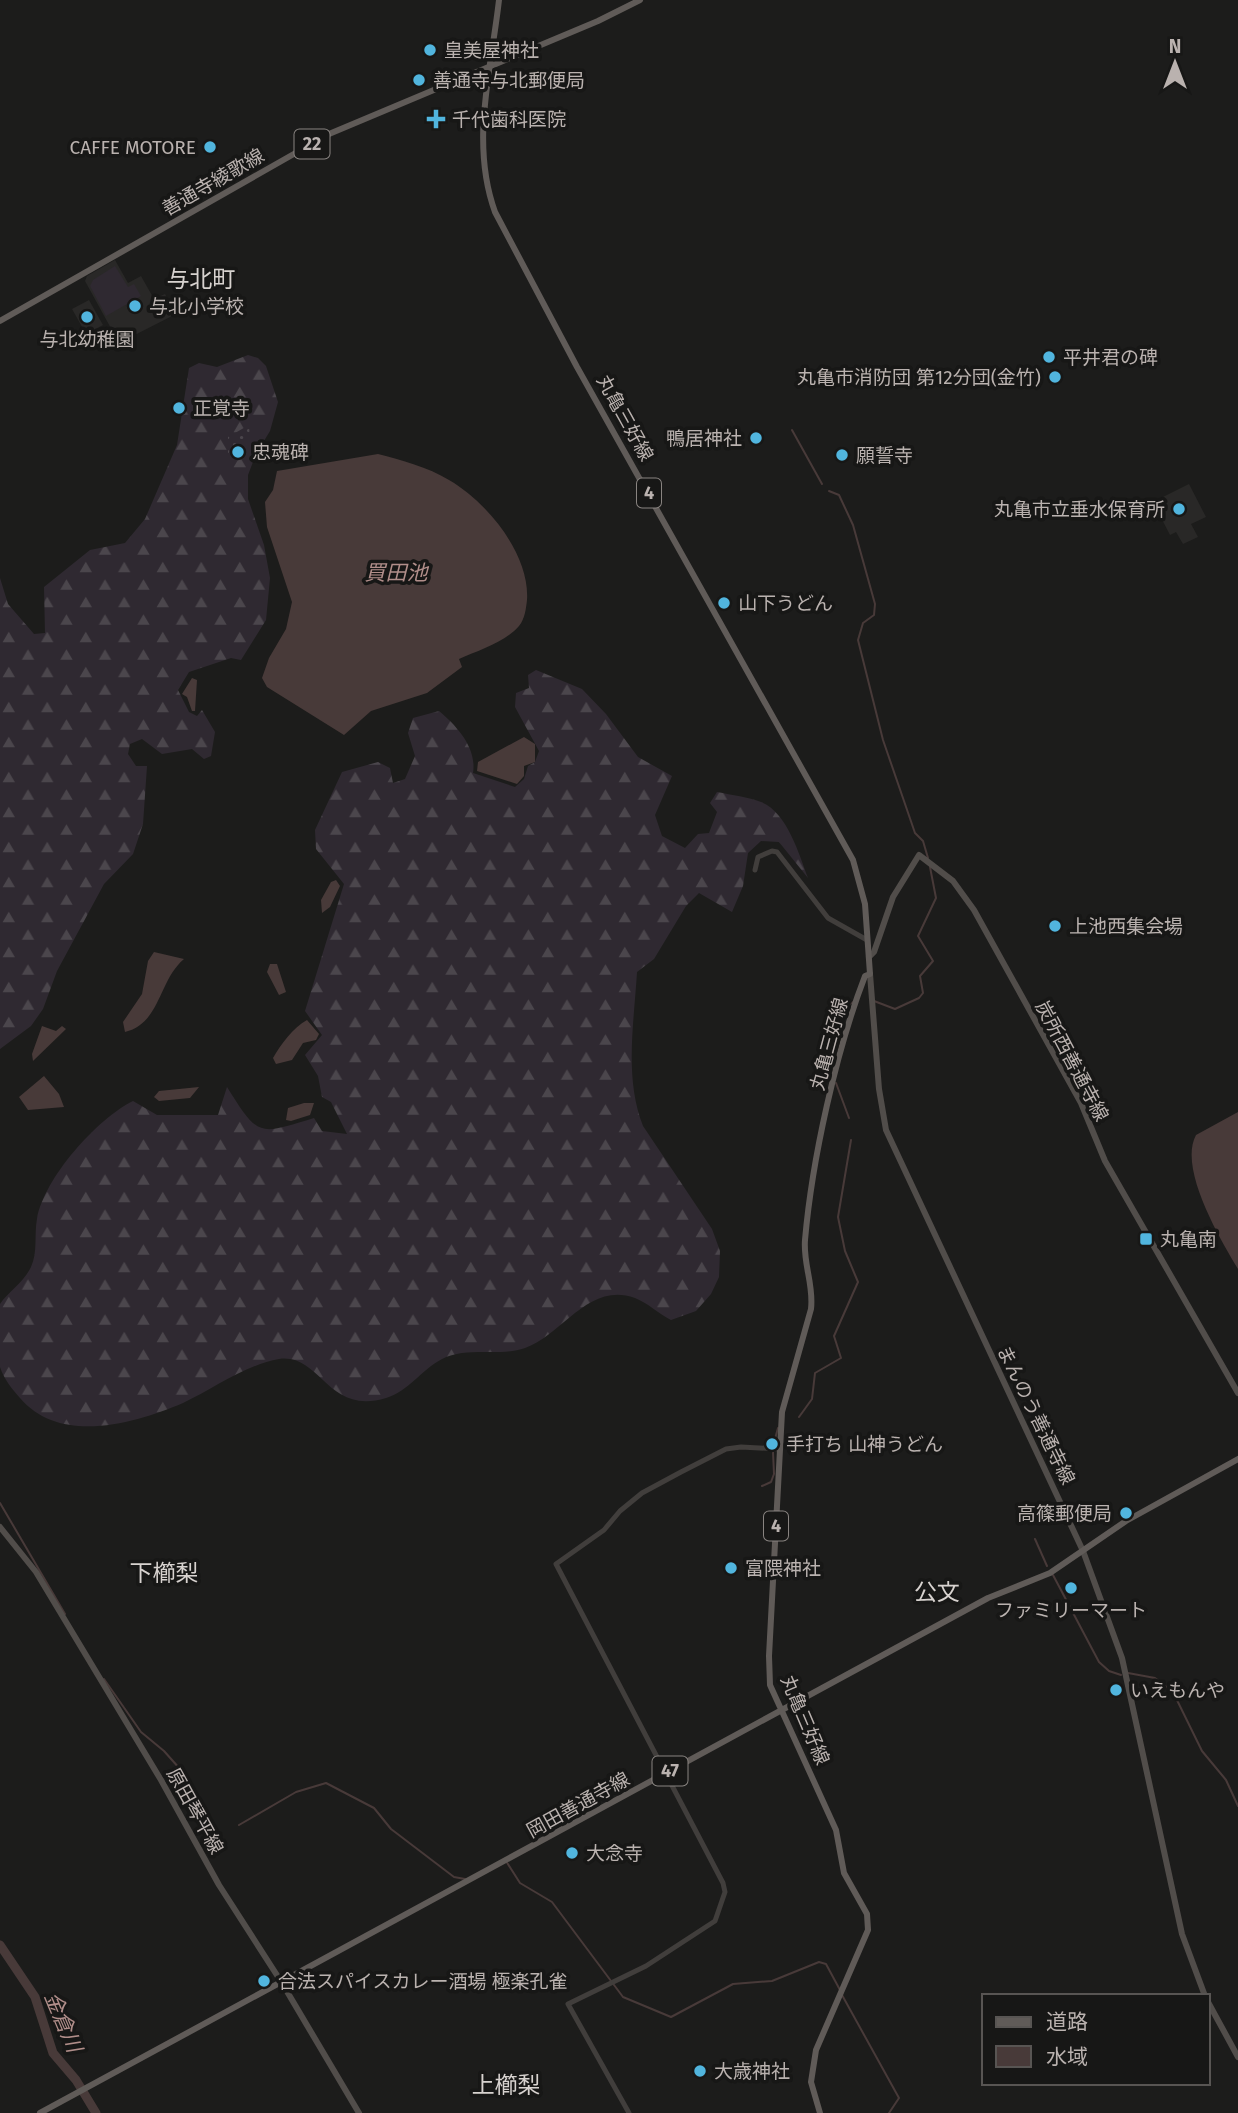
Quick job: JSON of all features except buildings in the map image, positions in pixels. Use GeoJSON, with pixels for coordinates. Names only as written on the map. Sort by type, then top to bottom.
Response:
{"type":"FeatureCollection","features":[{"type":"Feature","properties":{"kind":"main road","name":"丸亀三好線"},"geometry":{"type":"LineString","coordinates":[[499,0],[481,148],[486,187],[495,212],[578,367],[853,860],[863,892],[870,974],[865,976],[849,1018],[812,1189],[804,1243],[813,1292],[811,1309],[784,1397],[775,1449],[768,1667],[770,1685],[835,1830],[844,1873],[867,1914],[868,1930],[815,2056],[811,2082],[820,2113]]}},
{"type":"Feature","properties":{"kind":"main road","name":"善通寺綾歌線"},"geometry":{"type":"LineString","coordinates":[[0,321],[328,134],[491,63],[598,21],[640,0]]}},
{"type":"Feature","properties":{"kind":"main road","name":"炭所西善通寺線"},"geometry":{"type":"LineString","coordinates":[[869,957],[874,952],[893,897],[919,855],[958,886],[1081,1103],[1105,1161],[1238,1393]]}},
{"type":"Feature","properties":{"kind":"main road","name":"まんのう善通寺線"},"geometry":{"type":"LineString","coordinates":[[870,974],[878,1089],[892,1147],[1083,1551],[1122,1658],[1182,1934],[1204,1994]]}},
{"type":"Feature","properties":{"kind":"main road","name":"岡田善通寺線"},"geometry":{"type":"LineString","coordinates":[[40,2113],[988,1598],[1050,1573],[1126,1521],[1238,1459]]}},
{"type":"Feature","properties":{"kind":"main road","name":"原田琴平線"},"geometry":{"type":"LineString","coordinates":[[0,1527],[36,1572],[167,1790],[225,1895],[282,1983],[359,2113]]}},
{"type":"Feature","properties":{"kind":"main road"},"geometry":{"type":"LineString","coordinates":[[1210,2006],[1238,2057]]}},
{"type":"Feature","properties":{"kind":"street"},"geometry":{"type":"LineString","coordinates":[[755,870],[758,857],[772,851],[777,852],[828,918],[867,940]]}},
{"type":"Feature","properties":{"kind":"street"},"geometry":{"type":"LineString","coordinates":[[629,2113],[568,2004],[646,1966],[715,1921],[725,1892],[723,1883],[556,1564],[604,1530],[642,1493],[671,1477],[726,1450],[741,1447],[775,1449]]}},
{"type":"Feature","properties":{"kind":"shaded area","name":"与北小学校"},"geometry":{"type":"Polygon","coordinates":[[[115,260],[128,283],[141,276],[154,299],[165,294],[176,314],[119,343],[85,281],[87,276],[115,260]]]}},
{"type":"Feature","properties":{"kind":"shaded area","name":"与北幼稚園"},"geometry":{"type":"Polygon","coordinates":[[[89,300],[103,325],[86,334],[72,309],[89,300]]]}},
{"type":"Feature","properties":{"kind":"shaded area","name":"丸亀市立垂水保育所"},"geometry":{"type":"Polygon","coordinates":[[[1189,484],[1206,517],[1191,524],[1198,537],[1183,544],[1176,532],[1170,535],[1153,502],[1189,484]]]}},
{"type":"Feature","properties":{"kind":"green space"},"geometry":{"type":"Polygon","coordinates":[[[115,266],[128,287],[134,284],[141,296],[106,316],[90,286],[93,280],[115,266]]]}},
{"type":"Feature","properties":{"kind":"green space"},"geometry":{"type":"Polygon","coordinates":[[[248,355],[258,358],[266,366],[278,402],[270,431],[256,454],[248,475],[248,499],[264,545],[270,578],[266,620],[241,660],[231,658],[189,672],[178,690],[189,712],[197,716],[202,710],[215,732],[211,756],[204,759],[192,749],[162,754],[142,739],[130,744],[128,754],[136,766],[147,766],[143,824],[133,854],[104,884],[57,971],[43,1009],[31,1026],[0,1049],[0,578],[8,604],[34,634],[45,633],[44,587],[90,550],[125,543],[145,519],[177,445],[189,368],[199,363],[217,367],[248,355]]]}},
{"type":"Feature","properties":{"kind":"green space"},"geometry":{"type":"Polygon","coordinates":[[[249,425],[246,446],[239,454],[228,457],[228,437],[249,425]]]}},
{"type":"Feature","properties":{"kind":"green space"},"geometry":{"type":"Polygon","coordinates":[[[536,670],[582,689],[606,714],[638,757],[672,776],[655,815],[662,836],[685,848],[698,834],[709,833],[717,812],[710,803],[717,792],[756,800],[770,807],[785,824],[808,878],[779,842],[761,841],[748,853],[743,886],[732,912],[699,893],[686,906],[654,959],[637,972],[632,1070],[637,1108],[643,1126],[712,1229],[720,1251],[719,1277],[711,1294],[696,1311],[671,1320],[635,1298],[619,1295],[604,1297],[590,1303],[525,1348],[452,1355],[435,1364],[402,1391],[386,1398],[366,1401],[350,1399],[337,1392],[305,1365],[293,1360],[279,1359],[242,1372],[164,1411],[120,1423],[76,1426],[55,1422],[36,1413],[14,1391],[0,1367],[0,1304],[31,1267],[37,1219],[50,1186],[61,1168],[104,1121],[133,1101],[157,1115],[218,1115],[227,1087],[246,1116],[262,1128],[281,1128],[314,1118],[322,1131],[347,1134],[331,1102],[322,1097],[318,1076],[305,1055],[322,1035],[305,1011],[344,884],[316,849],[315,830],[342,772],[378,762],[390,768],[393,783],[405,779],[415,756],[408,733],[413,718],[439,711],[459,731],[469,746],[473,773],[515,787],[524,779],[528,766],[535,762],[539,751],[515,707],[516,693],[529,688],[528,675],[536,670]]]}},
{"type":"Feature","properties":{"kind":"water","name":"買田池"},"geometry":{"type":"Polygon","coordinates":[[[378,454],[432,471],[478,502],[514,548],[526,583],[527,600],[521,623],[513,632],[491,646],[459,659],[462,667],[427,693],[371,711],[344,735],[267,687],[262,678],[269,658],[286,629],[292,602],[267,527],[265,502],[273,490],[277,471],[378,454]]]}},
{"type":"Feature","properties":{"kind":"water"},"geometry":{"type":"Polygon","coordinates":[[[192,678],[197,680],[195,711],[192,711],[187,697],[182,694],[192,678]]]}},
{"type":"Feature","properties":{"kind":"water"},"geometry":{"type":"Polygon","coordinates":[[[524,737],[535,744],[535,762],[524,766],[524,776],[517,784],[477,771],[478,762],[524,737]]]}},
{"type":"Feature","properties":{"kind":"water"},"geometry":{"type":"Polygon","coordinates":[[[336,880],[340,886],[330,907],[322,913],[321,900],[331,882],[336,880]]]}},
{"type":"Feature","properties":{"kind":"water"},"geometry":{"type":"Polygon","coordinates":[[[154,952],[184,959],[175,968],[146,1020],[125,1032],[123,1022],[142,994],[148,961],[154,952]]]}},
{"type":"Feature","properties":{"kind":"water"},"geometry":{"type":"Polygon","coordinates":[[[270,964],[277,964],[286,992],[279,995],[267,972],[270,964]]]}},
{"type":"Feature","properties":{"kind":"water"},"geometry":{"type":"Polygon","coordinates":[[[307,1020],[319,1034],[316,1040],[303,1043],[292,1060],[276,1064],[273,1058],[280,1047],[292,1032],[307,1020]]]}},
{"type":"Feature","properties":{"kind":"water"},"geometry":{"type":"Polygon","coordinates":[[[42,1026],[56,1031],[62,1026],[66,1029],[33,1061],[32,1054],[42,1026]]]}},
{"type":"Feature","properties":{"kind":"water"},"geometry":{"type":"Polygon","coordinates":[[[44,1076],[59,1094],[64,1107],[28,1110],[19,1097],[44,1076]]]}},
{"type":"Feature","properties":{"kind":"water"},"geometry":{"type":"Polygon","coordinates":[[[199,1087],[190,1098],[159,1101],[154,1097],[159,1091],[199,1087]]]}},
{"type":"Feature","properties":{"kind":"water"},"geometry":{"type":"Polygon","coordinates":[[[314,1103],[310,1115],[286,1120],[288,1108],[314,1103]]]}},
{"type":"Feature","properties":{"kind":"water"},"geometry":{"type":"Polygon","coordinates":[[[1238,1112],[1238,1269],[1204,1203],[1192,1166],[1192,1149],[1196,1135],[1238,1112]]]}},
{"type":"Feature","properties":{"kind":"waterway"},"geometry":{"type":"LineString","coordinates":[[792,430],[822,484]]}},
{"type":"Feature","properties":{"kind":"waterway"},"geometry":{"type":"LineString","coordinates":[[829,491],[839,495],[853,525],[875,604],[874,615],[863,623],[858,640],[883,740],[915,833],[923,841],[928,858]]}},
{"type":"Feature","properties":{"kind":"waterway"},"geometry":{"type":"LineString","coordinates":[[874,1001],[895,1009],[919,998],[923,993],[920,976],[933,961],[918,936],[936,898],[930,867]]}},
{"type":"Feature","properties":{"kind":"waterway"},"geometry":{"type":"LineString","coordinates":[[834,1063],[846,1006],[855,1001]]}},
{"type":"Feature","properties":{"kind":"waterway"},"geometry":{"type":"LineString","coordinates":[[836,1083],[849,1118]]}},
{"type":"Feature","properties":{"kind":"waterway"},"geometry":{"type":"LineString","coordinates":[[799,1417],[812,1399],[815,1373],[841,1358],[834,1336],[858,1282],[845,1251],[838,1217],[851,1140]]}},
{"type":"Feature","properties":{"kind":"waterway"},"geometry":{"type":"LineString","coordinates":[[773,1446],[778,1428]]}},
{"type":"Feature","properties":{"kind":"waterway"},"geometry":{"type":"LineString","coordinates":[[762,1486],[771,1482],[774,1474],[773,1452]]}},
{"type":"Feature","properties":{"kind":"waterway"},"geometry":{"type":"LineString","coordinates":[[0,1503],[65,1614]]}},
{"type":"Feature","properties":{"kind":"waterway"},"geometry":{"type":"LineString","coordinates":[[1035,1539],[1047,1566]]}},
{"type":"Feature","properties":{"kind":"waterway"},"geometry":{"type":"LineString","coordinates":[[1053,1575],[1099,1662],[1109,1671],[1121,1675]]}},
{"type":"Feature","properties":{"kind":"waterway"},"geometry":{"type":"LineString","coordinates":[[1128,1673],[1155,1678],[1173,1692],[1202,1751],[1226,1780],[1238,1806]]}},
{"type":"Feature","properties":{"kind":"waterway"},"geometry":{"type":"LineString","coordinates":[[104,1679],[141,1732],[180,1769],[217,1831]]}},
{"type":"Feature","properties":{"kind":"waterway"},"geometry":{"type":"LineString","coordinates":[[239,1825],[296,1792],[326,1783],[374,1808],[391,1829],[454,1877],[465,1879]]}},
{"type":"Feature","properties":{"kind":"waterway"},"geometry":{"type":"LineString","coordinates":[[506,1861],[520,1883],[552,1902],[623,1997],[671,2017],[733,1984],[772,1981],[819,1962],[826,1964],[840,1990]]}},
{"type":"Feature","properties":{"kind":"waterway","name":"金倉川"},"geometry":{"type":"LineString","coordinates":[[0,1945],[35,1997],[53,2053],[76,2080],[96,2113]]}},
{"type":"Feature","properties":{"kind":"waterway"},"geometry":{"type":"LineString","coordinates":[[842,1995],[899,2098],[889,2113]]}},
{"type":"Feature","properties":{"kind":"place","name":"皇美屋神社"},"geometry":{"type":"Point","coordinates":[430,50]}},
{"type":"Feature","properties":{"kind":"place","name":"善通寺与北郵便局"},"geometry":{"type":"Point","coordinates":[419,80]}},
{"type":"Feature","properties":{"kind":"place","name":"千代歯科医院"},"geometry":{"type":"Point","coordinates":[436,119]}},
{"type":"Feature","properties":{"kind":"place","name":"CAFFE MOTORE"},"geometry":{"type":"Point","coordinates":[210,147]}},
{"type":"Feature","properties":{"kind":"place","name":"与北小学校"},"geometry":{"type":"Point","coordinates":[135,306]}},
{"type":"Feature","properties":{"kind":"place","name":"与北幼稚園"},"geometry":{"type":"Point","coordinates":[87,317]}},
{"type":"Feature","properties":{"kind":"place","name":"平井君の碑"},"geometry":{"type":"Point","coordinates":[1049,357]}},
{"type":"Feature","properties":{"kind":"place","name":"丸亀市消防団 第12分団(金竹)"},"geometry":{"type":"Point","coordinates":[1055,377]}},
{"type":"Feature","properties":{"kind":"place","name":"正覚寺"},"geometry":{"type":"Point","coordinates":[179,408]}},
{"type":"Feature","properties":{"kind":"place","name":"鴨居神社"},"geometry":{"type":"Point","coordinates":[756,438]}},
{"type":"Feature","properties":{"kind":"place","name":"忠魂碑"},"geometry":{"type":"Point","coordinates":[238,452]}},
{"type":"Feature","properties":{"kind":"place","name":"願誓寺"},"geometry":{"type":"Point","coordinates":[842,455]}},
{"type":"Feature","properties":{"kind":"place","name":"丸亀市立垂水保育所"},"geometry":{"type":"Point","coordinates":[1179,509]}},
{"type":"Feature","properties":{"kind":"place","name":"山下うどん"},"geometry":{"type":"Point","coordinates":[724,603]}},
{"type":"Feature","properties":{"kind":"place","name":"上池西集会場"},"geometry":{"type":"Point","coordinates":[1055,926]}},
{"type":"Feature","properties":{"kind":"place","name":"丸亀南"},"geometry":{"type":"Point","coordinates":[1146,1239]}},
{"type":"Feature","properties":{"kind":"place","name":"手打ち 山神うどん"},"geometry":{"type":"Point","coordinates":[772,1444]}},
{"type":"Feature","properties":{"kind":"place","name":"高篠郵便局"},"geometry":{"type":"Point","coordinates":[1126,1513]}},
{"type":"Feature","properties":{"kind":"place","name":"富隈神社"},"geometry":{"type":"Point","coordinates":[731,1568]}},
{"type":"Feature","properties":{"kind":"place","name":"ファミリーマート"},"geometry":{"type":"Point","coordinates":[1071,1588]}},
{"type":"Feature","properties":{"kind":"place","name":"いえもんや"},"geometry":{"type":"Point","coordinates":[1116,1690]}},
{"type":"Feature","properties":{"kind":"place","name":"大念寺"},"geometry":{"type":"Point","coordinates":[572,1853]}},
{"type":"Feature","properties":{"kind":"place","name":"合法スパイスカレー酒場 極楽孔雀"},"geometry":{"type":"Point","coordinates":[264,1981]}},
{"type":"Feature","properties":{"kind":"place","name":"大歳神社"},"geometry":{"type":"Point","coordinates":[700,2071]}},
{"type":"Feature","properties":{"kind":"district","name":"与北町"},"geometry":{"type":"Point","coordinates":[201,279]}},
{"type":"Feature","properties":{"kind":"district","name":"下櫛梨"},"geometry":{"type":"Point","coordinates":[164,1573]}},
{"type":"Feature","properties":{"kind":"district","name":"公文"},"geometry":{"type":"Point","coordinates":[937,1592]}},
{"type":"Feature","properties":{"kind":"district","name":"上櫛梨"},"geometry":{"type":"Point","coordinates":[506,2085]}}]}
